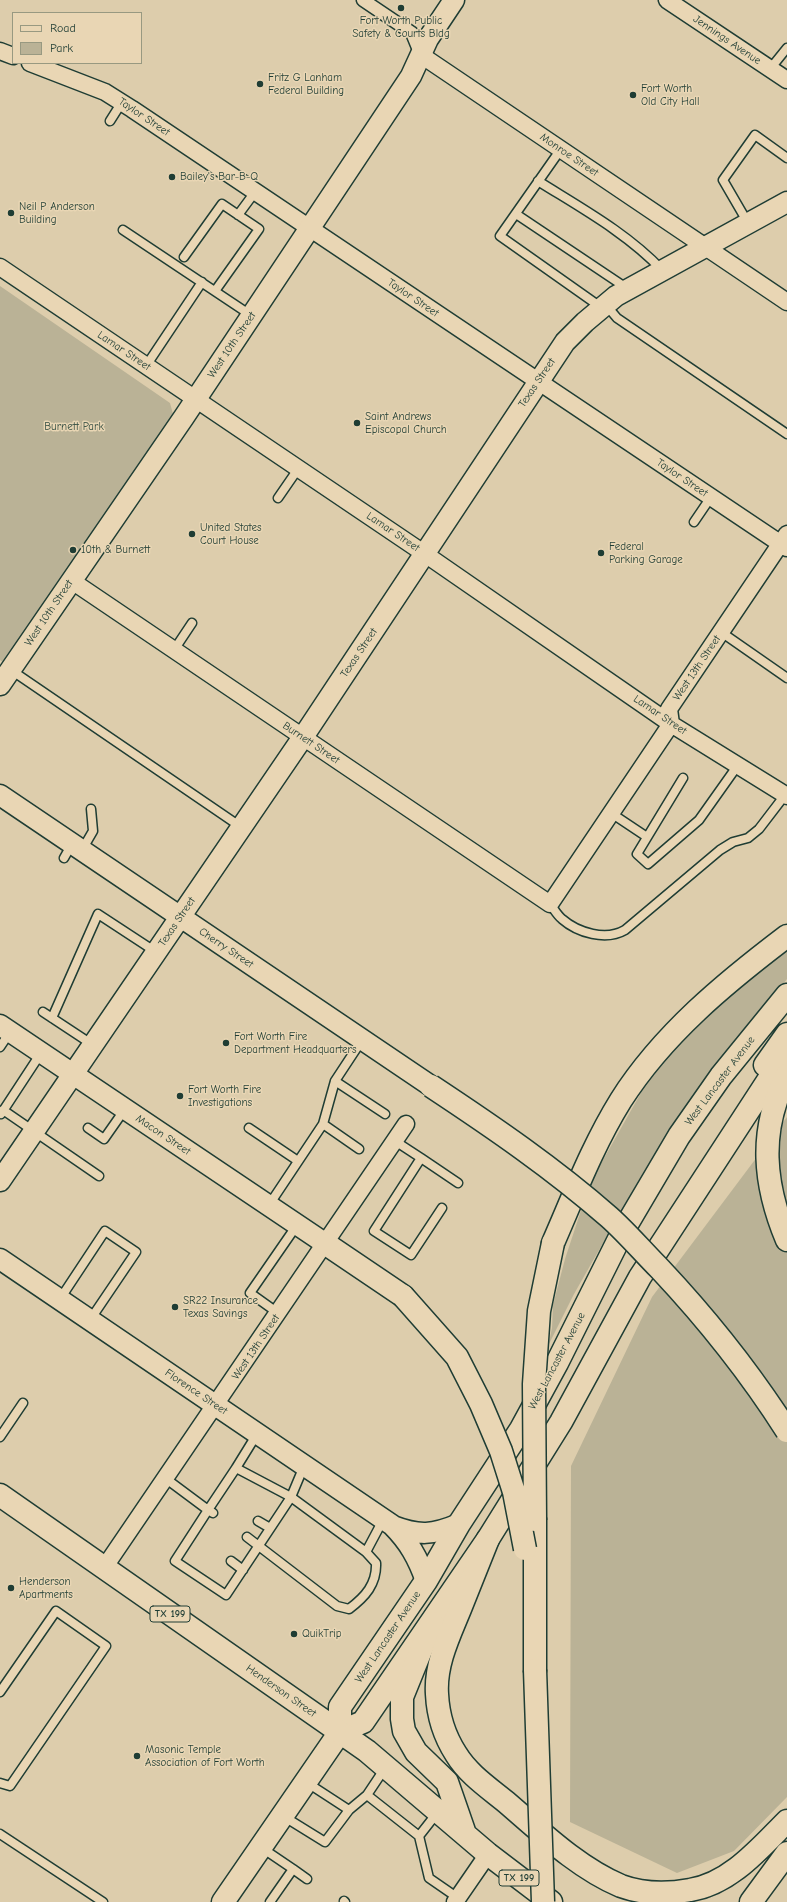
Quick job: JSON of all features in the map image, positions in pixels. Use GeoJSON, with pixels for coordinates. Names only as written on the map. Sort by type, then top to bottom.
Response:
{"type":"FeatureCollection","features":[{"type":"Feature","properties":{"kind":"main road"},"geometry":{"type":"LineString","coordinates":[[544,1902],[534,1609],[534,1384],[539,1311],[553,1243],[588,1162],[622,1100],[666,1040],[708,1000],[787,936]]}},
{"type":"Feature","properties":{"kind":"main road","name":"West Lancaster Avenue"},"geometry":{"type":"LineString","coordinates":[[340,1732],[340,1707],[426,1580],[459,1524],[521,1429],[557,1363],[623,1231],[679,1136],[721,1076],[787,995]]}},
{"type":"Feature","properties":{"kind":"main road"},"geometry":{"type":"LineString","coordinates":[[223,1902],[340,1732],[363,1722],[488,1539],[561,1422],[640,1277],[690,1176],[741,1096],[787,1034]]}},
{"type":"Feature","properties":{"kind":"main road"},"geometry":{"type":"LineString","coordinates":[[640,1277],[771,1076],[787,1055]]}},
{"type":"Feature","properties":{"kind":"main road"},"geometry":{"type":"LineString","coordinates":[[787,1075],[774,1107],[769,1132],[767,1155],[768,1180],[772,1201],[787,1240]]}},
{"type":"Feature","properties":{"kind":"main road"},"geometry":{"type":"LineString","coordinates":[[431,1086],[513,1140],[610,1218],[669,1279],[724,1342],[787,1431]]}},
{"type":"Feature","properties":{"kind":"main road"},"geometry":{"type":"LineString","coordinates":[[326,1244],[403,1296],[457,1356],[481,1404],[501,1451],[514,1492],[526,1549],[534,1609]]}},
{"type":"Feature","properties":{"kind":"main road","name":"Henderson Street"},"geometry":{"type":"LineString","coordinates":[[0,1495],[340,1732],[386,1766],[465,1832],[488,1854],[551,1902]]}},
{"type":"Feature","properties":{"kind":"main road"},"geometry":{"type":"LineString","coordinates":[[488,1539],[446,1643],[437,1680],[439,1711],[449,1742],[456,1755],[476,1777],[564,1850],[600,1875],[623,1886],[650,1892],[692,1890],[718,1880],[744,1862],[787,1822]]}},
{"type":"Feature","properties":{"kind":"main road"},"geometry":{"type":"LineString","coordinates":[[432,1623],[402,1696],[402,1719],[407,1737],[416,1752],[447,1782],[465,1832]]}},
{"type":"Feature","properties":{"kind":"main road"},"geometry":{"type":"LineString","coordinates":[[739,1902],[782,1859]]}},
{"type":"Feature","properties":{"kind":"main road"},"geometry":{"type":"LineString","coordinates":[[752,1902],[782,1859]]}},
{"type":"Feature","properties":{"kind":"street"},"geometry":{"type":"LineString","coordinates":[[363,0],[412,33],[421,55]]}},
{"type":"Feature","properties":{"kind":"street","name":"West 10th Street"},"geometry":{"type":"LineString","coordinates":[[5,678],[196,399],[412,76],[428,39],[454,0]]}},
{"type":"Feature","properties":{"kind":"street","name":"Jennings Avenue"},"geometry":{"type":"LineString","coordinates":[[667,0],[787,80]]}},
{"type":"Feature","properties":{"kind":"street"},"geometry":{"type":"LineString","coordinates":[[0,51],[12,56]]}},
{"type":"Feature","properties":{"kind":"street","name":"Monroe Street"},"geometry":{"type":"LineString","coordinates":[[421,55],[787,302]]}},
{"type":"Feature","properties":{"kind":"street","name":"Taylor Street"},"geometry":{"type":"LineString","coordinates":[[33,64],[105,92],[122,102],[711,497],[785,542]]}},
{"type":"Feature","properties":{"kind":"street","name":"Texas Street"},"geometry":{"type":"LineString","coordinates":[[1,1175],[34,1131],[303,737],[565,342],[604,306],[628,289],[787,202]]}},
{"type":"Feature","properties":{"kind":"street","name":"Lamar Street"},"geometry":{"type":"LineString","coordinates":[[0,267],[425,554],[671,724],[786,795]]}},
{"type":"Feature","properties":{"kind":"street","name":"West 13th Street"},"geometry":{"type":"LineString","coordinates":[[671,724],[669,709],[721,632],[785,542]]}},
{"type":"Feature","properties":{"kind":"street","name":"Burnett Street"},"geometry":{"type":"LineString","coordinates":[[72,581],[550,904]]}},
{"type":"Feature","properties":{"kind":"street"},"geometry":{"type":"LineString","coordinates":[[550,904],[671,724]]}},
{"type":"Feature","properties":{"kind":"street","name":"Cherry Street"},"geometry":{"type":"LineString","coordinates":[[0,795],[72,851],[180,917],[431,1086]]}},
{"type":"Feature","properties":{"kind":"street","name":"Macon Street"},"geometry":{"type":"LineString","coordinates":[[3,1035],[41,1053],[326,1244]]}},
{"type":"Feature","properties":{"kind":"street","name":"West 13th Street"},"geometry":{"type":"LineString","coordinates":[[104,1568],[216,1406],[406,1124]]}},
{"type":"Feature","properties":{"kind":"street","name":"Florence Street"},"geometry":{"type":"LineString","coordinates":[[0,1259],[388,1523],[405,1539],[412,1549],[426,1580]]}},
{"type":"Feature","properties":{"kind":"street","name":"Florence Street"},"geometry":{"type":"LineString","coordinates":[[388,1523],[409,1532],[426,1534],[442,1532],[459,1524]]}},
{"type":"Feature","properties":{"kind":"street"},"geometry":{"type":"LineString","coordinates":[[456,1900],[488,1854]]}},
{"type":"Feature","properties":{"kind":"lane"},"geometry":{"type":"LineString","coordinates":[[770,69],[787,48]]}},
{"type":"Feature","properties":{"kind":"lane"},"geometry":{"type":"LineString","coordinates":[[110,121],[122,102]]}},
{"type":"Feature","properties":{"kind":"lane"},"geometry":{"type":"LineString","coordinates":[[748,223],[723,180],[755,135],[787,158]]}},
{"type":"Feature","properties":{"kind":"lane"},"geometry":{"type":"LineString","coordinates":[[561,149],[500,236],[604,306],[618,318],[787,434]]}},
{"type":"Feature","properties":{"kind":"lane"},"geometry":{"type":"LineString","coordinates":[[538,181],[617,231],[649,257],[662,270]]}},
{"type":"Feature","properties":{"kind":"lane"},"geometry":{"type":"LineString","coordinates":[[238,215],[255,192]]}},
{"type":"Feature","properties":{"kind":"lane"},"geometry":{"type":"LineString","coordinates":[[184,257],[222,204],[258,229],[215,291]]}},
{"type":"Feature","properties":{"kind":"lane"},"geometry":{"type":"LineString","coordinates":[[516,214],[628,289]]}},
{"type":"Feature","properties":{"kind":"lane"},"geometry":{"type":"LineString","coordinates":[[124,230],[252,316]]}},
{"type":"Feature","properties":{"kind":"lane"},"geometry":{"type":"LineString","coordinates":[[146,366],[202,282]]}},
{"type":"Feature","properties":{"kind":"lane"},"geometry":{"type":"LineString","coordinates":[[278,498],[298,469]]}},
{"type":"Feature","properties":{"kind":"lane"},"geometry":{"type":"LineString","coordinates":[[694,522],[711,497]]}},
{"type":"Feature","properties":{"kind":"lane"},"geometry":{"type":"LineString","coordinates":[[174,650],[192,623]]}},
{"type":"Feature","properties":{"kind":"lane"},"geometry":{"type":"LineString","coordinates":[[721,632],[787,678]]}},
{"type":"Feature","properties":{"kind":"lane"},"geometry":{"type":"LineString","coordinates":[[5,678],[241,827]]}},
{"type":"Feature","properties":{"kind":"lane"},"geometry":{"type":"LineString","coordinates":[[683,778],[637,854],[648,864],[699,820],[738,765]]}},
{"type":"Feature","properties":{"kind":"lane"},"geometry":{"type":"LineString","coordinates":[[550,904],[562,919],[584,932],[608,936],[618,934],[625,930],[720,850],[734,842],[748,838],[759,829],[786,795]]}},
{"type":"Feature","properties":{"kind":"lane"},"geometry":{"type":"LineString","coordinates":[[72,851],[93,830],[91,809]]}},
{"type":"Feature","properties":{"kind":"lane"},"geometry":{"type":"LineString","coordinates":[[611,813],[647,837]]}},
{"type":"Feature","properties":{"kind":"lane"},"geometry":{"type":"LineString","coordinates":[[52,1018],[98,914],[156,952]]}},
{"type":"Feature","properties":{"kind":"lane"},"geometry":{"type":"LineString","coordinates":[[43,1012],[93,1045]]}},
{"type":"Feature","properties":{"kind":"lane"},"geometry":{"type":"LineString","coordinates":[[268,1205],[323,1124],[335,1081],[362,1040]]}},
{"type":"Feature","properties":{"kind":"lane"},"geometry":{"type":"LineString","coordinates":[[41,1053],[2,1113],[34,1131],[98,1176]]}},
{"type":"Feature","properties":{"kind":"lane"},"geometry":{"type":"LineString","coordinates":[[335,1081],[385,1114]]}},
{"type":"Feature","properties":{"kind":"lane"},"geometry":{"type":"LineString","coordinates":[[88,1128],[104,1139],[125,1109]]}},
{"type":"Feature","properties":{"kind":"lane"},"geometry":{"type":"LineString","coordinates":[[323,1124],[360,1149]]}},
{"type":"Feature","properties":{"kind":"lane"},"geometry":{"type":"LineString","coordinates":[[249,1128],[298,1161]]}},
{"type":"Feature","properties":{"kind":"lane"},"geometry":{"type":"LineString","coordinates":[[395,1141],[458,1183]]}},
{"type":"Feature","properties":{"kind":"lane"},"geometry":{"type":"LineString","coordinates":[[420,1158],[374,1231],[411,1255],[442,1208]]}},
{"type":"Feature","properties":{"kind":"lane"},"geometry":{"type":"LineString","coordinates":[[278,1313],[250,1294],[297,1225]]}},
{"type":"Feature","properties":{"kind":"lane"},"geometry":{"type":"LineString","coordinates":[[60,1300],[106,1231],[136,1252],[90,1320]]}},
{"type":"Feature","properties":{"kind":"lane"},"geometry":{"type":"LineString","coordinates":[[0,1437],[23,1403]]}},
{"type":"Feature","properties":{"kind":"lane"},"geometry":{"type":"LineString","coordinates":[[257,1434],[211,1512],[175,1561],[226,1595],[291,1497],[304,1466]]}},
{"type":"Feature","properties":{"kind":"lane"},"geometry":{"type":"LineString","coordinates":[[236,1468],[291,1497],[366,1552],[376,1563],[377,1574],[373,1584],[362,1599],[349,1609],[337,1606],[247,1538]]}},
{"type":"Feature","properties":{"kind":"lane"},"geometry":{"type":"LineString","coordinates":[[165,1478],[211,1512]]}},
{"type":"Feature","properties":{"kind":"lane"},"geometry":{"type":"LineString","coordinates":[[258,1520],[270,1528]]}},
{"type":"Feature","properties":{"kind":"lane"},"geometry":{"type":"LineString","coordinates":[[366,1552],[388,1523]]}},
{"type":"Feature","properties":{"kind":"lane"},"geometry":{"type":"LineString","coordinates":[[231,1561],[243,1570]]}},
{"type":"Feature","properties":{"kind":"lane"},"geometry":{"type":"LineString","coordinates":[[0,1692],[56,1611],[106,1646],[10,1786],[0,1783]]}},
{"type":"Feature","properties":{"kind":"lane"},"geometry":{"type":"LineString","coordinates":[[282,1816],[325,1842],[349,1810],[367,1794],[386,1766]]}},
{"type":"Feature","properties":{"kind":"lane"},"geometry":{"type":"LineString","coordinates":[[305,1782],[349,1810]]}},
{"type":"Feature","properties":{"kind":"lane"},"geometry":{"type":"LineString","coordinates":[[367,1794],[419,1836],[430,1878],[456,1900]]}},
{"type":"Feature","properties":{"kind":"lane"},"geometry":{"type":"LineString","coordinates":[[419,1836],[439,1811]]}},
{"type":"Feature","properties":{"kind":"lane"},"geometry":{"type":"LineString","coordinates":[[0,1834],[103,1902]]}},
{"type":"Feature","properties":{"kind":"lane"},"geometry":{"type":"LineString","coordinates":[[260,1847],[307,1879]]}},
{"type":"Feature","properties":{"kind":"lane"},"geometry":{"type":"LineString","coordinates":[[270,1902],[293,1869]]}},
{"type":"Feature","properties":{"kind":"green space","name":"Burnett Park"},"geometry":{"type":"Polygon","coordinates":[[[0,286],[170,403],[173,414],[4,663],[0,660],[0,286]]]}},
{"type":"Feature","properties":{"kind":"green space"},"geometry":{"type":"Polygon","coordinates":[[[787,950],[787,979],[685,1109],[644,1171],[574,1294],[548,1346],[552,1328],[553,1305],[565,1259],[590,1183],[642,1091],[676,1046],[706,1014],[787,950]]]}},
{"type":"Feature","properties":{"kind":"green space"},"geometry":{"type":"Polygon","coordinates":[[[787,1117],[787,1797],[734,1851],[677,1873],[570,1822],[571,1466],[652,1297],[787,1117]]]}},
{"type":"Feature","properties":{"kind":"place","name":"Fort Worth Public Safety & Courts Bldg"},"geometry":{"type":"Point","coordinates":[401,8]}},
{"type":"Feature","properties":{"kind":"place","name":"Fritz G Lanham Federal Building"},"geometry":{"type":"Point","coordinates":[260,84]}},
{"type":"Feature","properties":{"kind":"place","name":"Fort Worth Old City Hall"},"geometry":{"type":"Point","coordinates":[633,95]}},
{"type":"Feature","properties":{"kind":"place","name":"Bailey's Bar-B-Q"},"geometry":{"type":"Point","coordinates":[172,177]}},
{"type":"Feature","properties":{"kind":"place","name":"Neil P Anderson Building"},"geometry":{"type":"Point","coordinates":[11,213]}},
{"type":"Feature","properties":{"kind":"place","name":"Saint Andrews Episcopal Church"},"geometry":{"type":"Point","coordinates":[357,423]}},
{"type":"Feature","properties":{"kind":"place","name":"United States Court House"},"geometry":{"type":"Point","coordinates":[192,534]}},
{"type":"Feature","properties":{"kind":"place","name":"10th & Burnett"},"geometry":{"type":"Point","coordinates":[73,550]}},
{"type":"Feature","properties":{"kind":"place","name":"Federal Parking Garage"},"geometry":{"type":"Point","coordinates":[601,553]}},
{"type":"Feature","properties":{"kind":"place","name":"Fort Worth Fire Department Headquarters"},"geometry":{"type":"Point","coordinates":[226,1043]}},
{"type":"Feature","properties":{"kind":"place","name":"Fort Worth Fire Investigations"},"geometry":{"type":"Point","coordinates":[180,1096]}},
{"type":"Feature","properties":{"kind":"place","name":"SR22 Insurance Texas Savings"},"geometry":{"type":"Point","coordinates":[175,1307]}},
{"type":"Feature","properties":{"kind":"place","name":"Henderson Apartments"},"geometry":{"type":"Point","coordinates":[11,1588]}},
{"type":"Feature","properties":{"kind":"place","name":"QuikTrip"},"geometry":{"type":"Point","coordinates":[294,1634]}},
{"type":"Feature","properties":{"kind":"place","name":"Masonic Temple Association of Fort Worth"},"geometry":{"type":"Point","coordinates":[137,1756]}}]}
